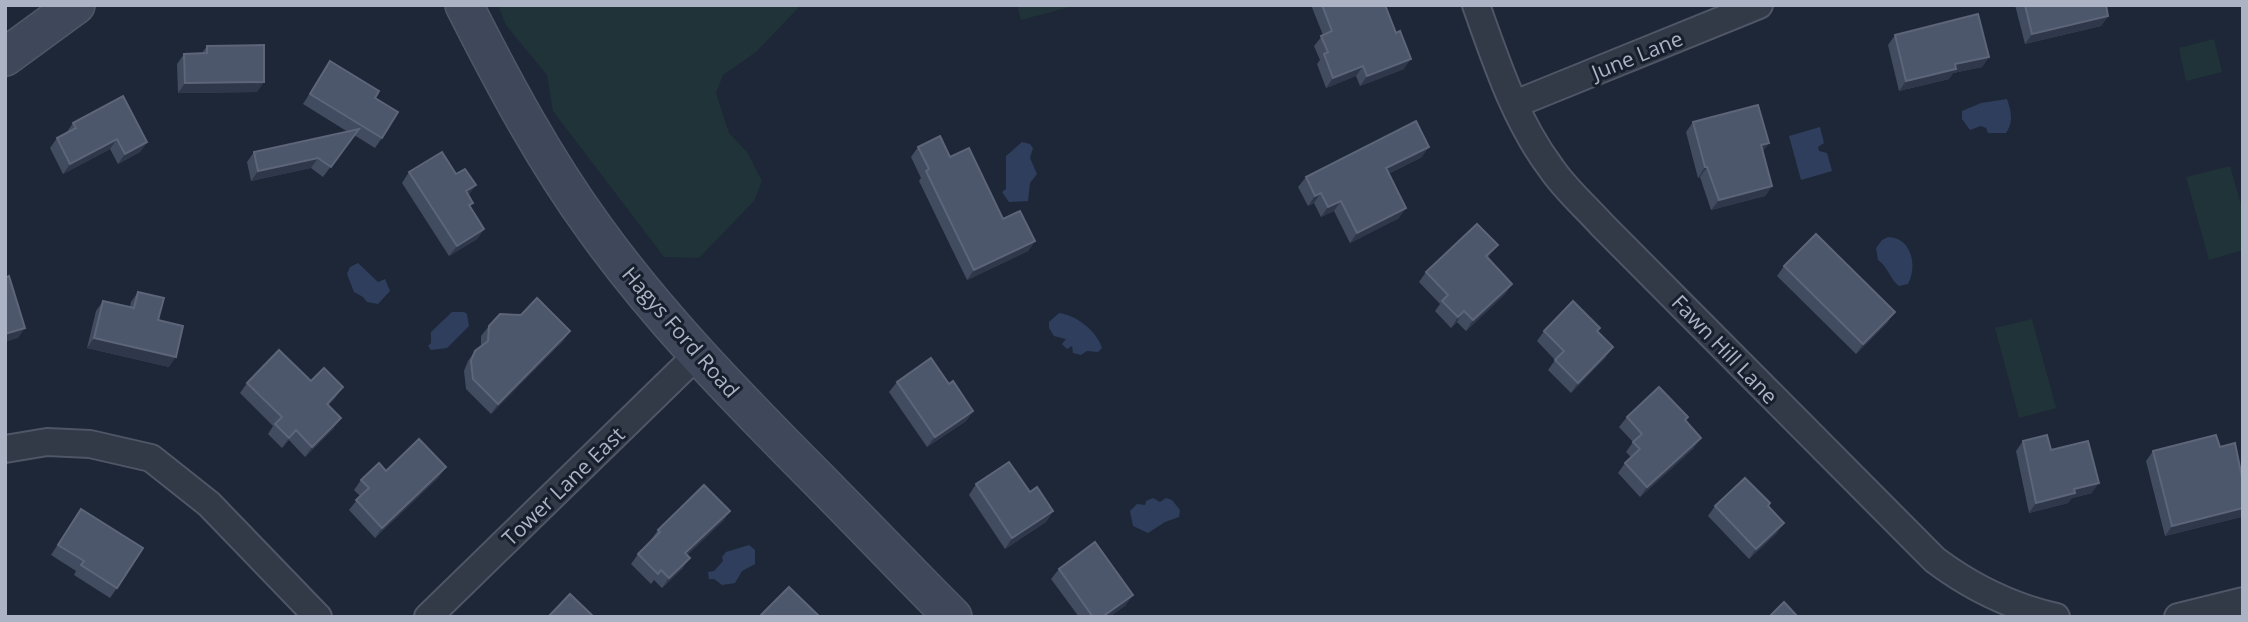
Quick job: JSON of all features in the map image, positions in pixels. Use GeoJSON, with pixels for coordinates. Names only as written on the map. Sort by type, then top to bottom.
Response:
{"type":"FeatureCollection","features":[{"type":"Feature","properties":{"kind":"street"},"geometry":{"type":"LineString","coordinates":[[5,57],[76,5]]}},
{"type":"Feature","properties":{"kind":"street","name":"Hagys Ford Road"},"geometry":{"type":"LineString","coordinates":[[464,5],[518,106],[594,229],[697,355],[953,617]]}},
{"type":"Feature","properties":{"kind":"street","name":"Fawn Hill Lane"},"geometry":{"type":"LineString","coordinates":[[1476,5],[1515,104],[1537,148],[1571,192],[1914,541],[1958,577],[2016,605],[2056,617]]}},
{"type":"Feature","properties":{"kind":"street","name":"June Lane"},"geometry":{"type":"LineString","coordinates":[[1515,104],[1759,5]]}},
{"type":"Feature","properties":{"kind":"street","name":"Tower Lane East"},"geometry":{"type":"LineString","coordinates":[[428,617],[697,355]]}},
{"type":"Feature","properties":{"kind":"street"},"geometry":{"type":"LineString","coordinates":[[5,449],[47,442],[121,450],[151,458],[209,503],[318,617]]}},
{"type":"Feature","properties":{"kind":"street"},"geometry":{"type":"LineString","coordinates":[[2178,617],[2243,601]]}},
{"type":"Feature","properties":{"kind":"green space"},"geometry":{"type":"Polygon","coordinates":[[[498,5],[801,5],[756,52],[723,75],[716,93],[729,133],[747,152],[762,181],[754,201],[699,258],[664,257],[553,111],[547,75],[506,25],[498,5]]]}},
{"type":"Feature","properties":{"kind":"green space"},"geometry":{"type":"Polygon","coordinates":[[[1017,5],[1077,5],[1021,20],[1017,5]]]}},
{"type":"Feature","properties":{"kind":"green space"},"geometry":{"type":"Polygon","coordinates":[[[2214,39],[2222,72],[2186,81],[2179,48],[2214,39]]]}},
{"type":"Feature","properties":{"kind":"green space"},"geometry":{"type":"Polygon","coordinates":[[[2230,166],[2243,212],[2243,250],[2209,260],[2186,177],[2230,166]]]}},
{"type":"Feature","properties":{"kind":"green space"},"geometry":{"type":"Polygon","coordinates":[[[2032,319],[2056,408],[2019,418],[1995,328],[2032,319]]]}},
{"type":"Feature","properties":{"kind":"water"},"geometry":{"type":"Polygon","coordinates":[[[2007,99],[2011,121],[2006,133],[1988,133],[1986,128],[1981,126],[1970,130],[1962,119],[1962,111],[1981,103],[2007,99]]]}},
{"type":"Feature","properties":{"kind":"water"},"geometry":{"type":"Polygon","coordinates":[[[1820,127],[1824,143],[1818,147],[1819,151],[1827,153],[1832,171],[1801,180],[1789,136],[1820,127]]]}},
{"type":"Feature","properties":{"kind":"water"},"geometry":{"type":"Polygon","coordinates":[[[1022,142],[1033,148],[1030,158],[1037,174],[1030,183],[1028,201],[1009,202],[1002,192],[1006,189],[1006,156],[1022,142]]]}},
{"type":"Feature","properties":{"kind":"water"},"geometry":{"type":"Polygon","coordinates":[[[1888,237],[1902,242],[1910,254],[1912,269],[1908,284],[1899,286],[1878,260],[1876,248],[1888,237]]]}},
{"type":"Feature","properties":{"kind":"water"},"geometry":{"type":"Polygon","coordinates":[[[358,263],[378,282],[385,279],[390,291],[378,304],[367,302],[354,292],[347,274],[350,267],[358,263]]]}},
{"type":"Feature","properties":{"kind":"water"},"geometry":{"type":"Polygon","coordinates":[[[452,312],[467,314],[469,326],[447,348],[431,350],[428,346],[431,343],[431,332],[452,312]]]}},
{"type":"Feature","properties":{"kind":"water"},"geometry":{"type":"Polygon","coordinates":[[[1059,313],[1085,325],[1096,336],[1102,348],[1098,352],[1087,351],[1081,355],[1073,353],[1072,346],[1067,349],[1062,344],[1066,339],[1054,336],[1049,328],[1049,322],[1059,313]]]}},
{"type":"Feature","properties":{"kind":"water"},"geometry":{"type":"Polygon","coordinates":[[[1153,498],[1160,502],[1166,498],[1172,500],[1180,510],[1179,517],[1148,533],[1133,526],[1130,511],[1137,504],[1145,505],[1146,501],[1153,498]]]}},
{"type":"Feature","properties":{"kind":"water"},"geometry":{"type":"Polygon","coordinates":[[[749,545],[755,550],[755,564],[742,571],[735,583],[722,585],[709,579],[708,572],[714,571],[723,561],[722,557],[726,552],[749,545]]]}},
{"type":"Feature","properties":{"kind":"building"},"geometry":{"type":"Polygon","coordinates":[[[1322,5],[1385,5],[1396,33],[1400,31],[1411,59],[1367,76],[1363,66],[1333,78],[1324,54],[1328,52],[1321,36],[1332,31],[1322,5]]]}},
{"type":"Feature","properties":{"kind":"building"},"geometry":{"type":"Polygon","coordinates":[[[2025,5],[2106,5],[2108,16],[2032,34],[2025,5]]]}},
{"type":"Feature","properties":{"kind":"building"},"geometry":{"type":"Polygon","coordinates":[[[1978,14],[1989,57],[1955,64],[1956,69],[1906,81],[1895,35],[1978,14]]]}},
{"type":"Feature","properties":{"kind":"building"},"geometry":{"type":"Polygon","coordinates":[[[264,45],[264,82],[185,83],[184,54],[207,53],[207,46],[264,45]]]}},
{"type":"Feature","properties":{"kind":"building"},"geometry":{"type":"Polygon","coordinates":[[[330,61],[379,91],[375,98],[398,112],[382,138],[310,94],[330,61]]]}},
{"type":"Feature","properties":{"kind":"building"},"geometry":{"type":"Polygon","coordinates":[[[123,96],[147,142],[125,154],[117,139],[70,164],[57,138],[76,128],[73,123],[123,96]]]}},
{"type":"Feature","properties":{"kind":"building"},"geometry":{"type":"Polygon","coordinates":[[[1758,105],[1769,143],[1761,145],[1772,186],[1719,200],[1705,167],[1693,122],[1758,105]]]}},
{"type":"Feature","properties":{"kind":"building"},"geometry":{"type":"Polygon","coordinates":[[[1416,121],[1429,147],[1386,168],[1406,208],[1357,233],[1341,201],[1328,207],[1321,193],[1315,196],[1306,177],[1416,121]]]}},
{"type":"Feature","properties":{"kind":"building"},"geometry":{"type":"Polygon","coordinates":[[[359,129],[331,167],[318,158],[258,171],[254,152],[359,129]]]}},
{"type":"Feature","properties":{"kind":"building"},"geometry":{"type":"Polygon","coordinates":[[[940,136],[950,157],[969,148],[1003,219],[1020,211],[1035,241],[974,270],[926,171],[929,169],[918,147],[940,136]]]}},
{"type":"Feature","properties":{"kind":"building"},"geometry":{"type":"Polygon","coordinates":[[[442,152],[456,174],[465,169],[476,185],[466,191],[473,203],[469,205],[484,229],[457,246],[409,172],[442,152]]]}},
{"type":"Feature","properties":{"kind":"building"},"geometry":{"type":"Polygon","coordinates":[[[1477,224],[1498,245],[1486,256],[1512,284],[1473,320],[1464,311],[1458,317],[1442,301],[1448,295],[1426,272],[1477,224]]]}},
{"type":"Feature","properties":{"kind":"building"},"geometry":{"type":"Polygon","coordinates":[[[1816,234],[1895,312],[1863,344],[1784,266],[1816,234]]]}},
{"type":"Feature","properties":{"kind":"building"},"geometry":{"type":"Polygon","coordinates":[[[9,276],[25,328],[5,334],[5,278],[9,276]]]}},
{"type":"Feature","properties":{"kind":"building"},"geometry":{"type":"Polygon","coordinates":[[[138,292],[164,298],[158,320],[183,326],[176,357],[94,338],[103,301],[134,308],[138,292]]]}},
{"type":"Feature","properties":{"kind":"building"},"geometry":{"type":"Polygon","coordinates":[[[537,298],[570,331],[498,404],[473,379],[471,361],[475,351],[488,341],[489,326],[500,314],[521,315],[537,298]]]}},
{"type":"Feature","properties":{"kind":"building"},"geometry":{"type":"Polygon","coordinates":[[[1573,301],[1600,328],[1597,331],[1613,347],[1578,383],[1555,360],[1564,351],[1544,331],[1573,301]]]}},
{"type":"Feature","properties":{"kind":"building"},"geometry":{"type":"Polygon","coordinates":[[[279,350],[311,381],[324,368],[343,387],[327,404],[341,418],[312,447],[296,430],[289,438],[275,424],[282,417],[247,383],[279,350]]]}},
{"type":"Feature","properties":{"kind":"building"},"geometry":{"type":"Polygon","coordinates":[[[931,358],[949,384],[953,381],[973,411],[935,437],[897,382],[931,358]]]}},
{"type":"Feature","properties":{"kind":"building"},"geometry":{"type":"Polygon","coordinates":[[[1659,387],[1688,417],[1685,420],[1701,438],[1647,487],[1625,463],[1640,449],[1633,442],[1642,434],[1627,417],[1659,387]]]}},
{"type":"Feature","properties":{"kind":"building"},"geometry":{"type":"Polygon","coordinates":[[[2047,435],[2051,450],[2088,441],[2099,483],[2074,489],[2075,493],[2036,503],[2023,441],[2047,435]]]}},
{"type":"Feature","properties":{"kind":"building"},"geometry":{"type":"Polygon","coordinates":[[[2216,435],[2220,447],[2235,443],[2243,482],[2243,508],[2172,526],[2153,451],[2216,435]]]}},
{"type":"Feature","properties":{"kind":"building"},"geometry":{"type":"Polygon","coordinates":[[[419,439],[446,467],[382,528],[356,500],[369,488],[361,480],[379,463],[386,471],[419,439]]]}},
{"type":"Feature","properties":{"kind":"building"},"geometry":{"type":"Polygon","coordinates":[[[1009,462],[1030,492],[1037,487],[1053,511],[1012,538],[976,484],[1009,462]]]}},
{"type":"Feature","properties":{"kind":"building"},"geometry":{"type":"Polygon","coordinates":[[[1745,478],[1770,503],[1768,506],[1784,523],[1756,549],[1715,506],[1745,478]]]}},
{"type":"Feature","properties":{"kind":"building"},"geometry":{"type":"Polygon","coordinates":[[[704,485],[730,511],[685,553],[690,558],[669,578],[661,570],[658,574],[638,554],[660,532],[658,530],[704,485]]]}},
{"type":"Feature","properties":{"kind":"building"},"geometry":{"type":"Polygon","coordinates":[[[81,509],[143,548],[117,588],[81,565],[84,561],[58,545],[81,509]]]}},
{"type":"Feature","properties":{"kind":"building"},"geometry":{"type":"Polygon","coordinates":[[[1095,542],[1133,595],[1102,617],[1093,617],[1059,569],[1095,542]]]}},
{"type":"Feature","properties":{"kind":"building"},"geometry":{"type":"Polygon","coordinates":[[[789,587],[820,617],[763,617],[761,615],[789,587]]]}},
{"type":"Feature","properties":{"kind":"building"},"geometry":{"type":"Polygon","coordinates":[[[570,594],[594,617],[548,617],[570,594]]]}},
{"type":"Feature","properties":{"kind":"building"},"geometry":{"type":"Polygon","coordinates":[[[1784,602],[1798,617],[1769,617],[1784,602]]]}}]}
